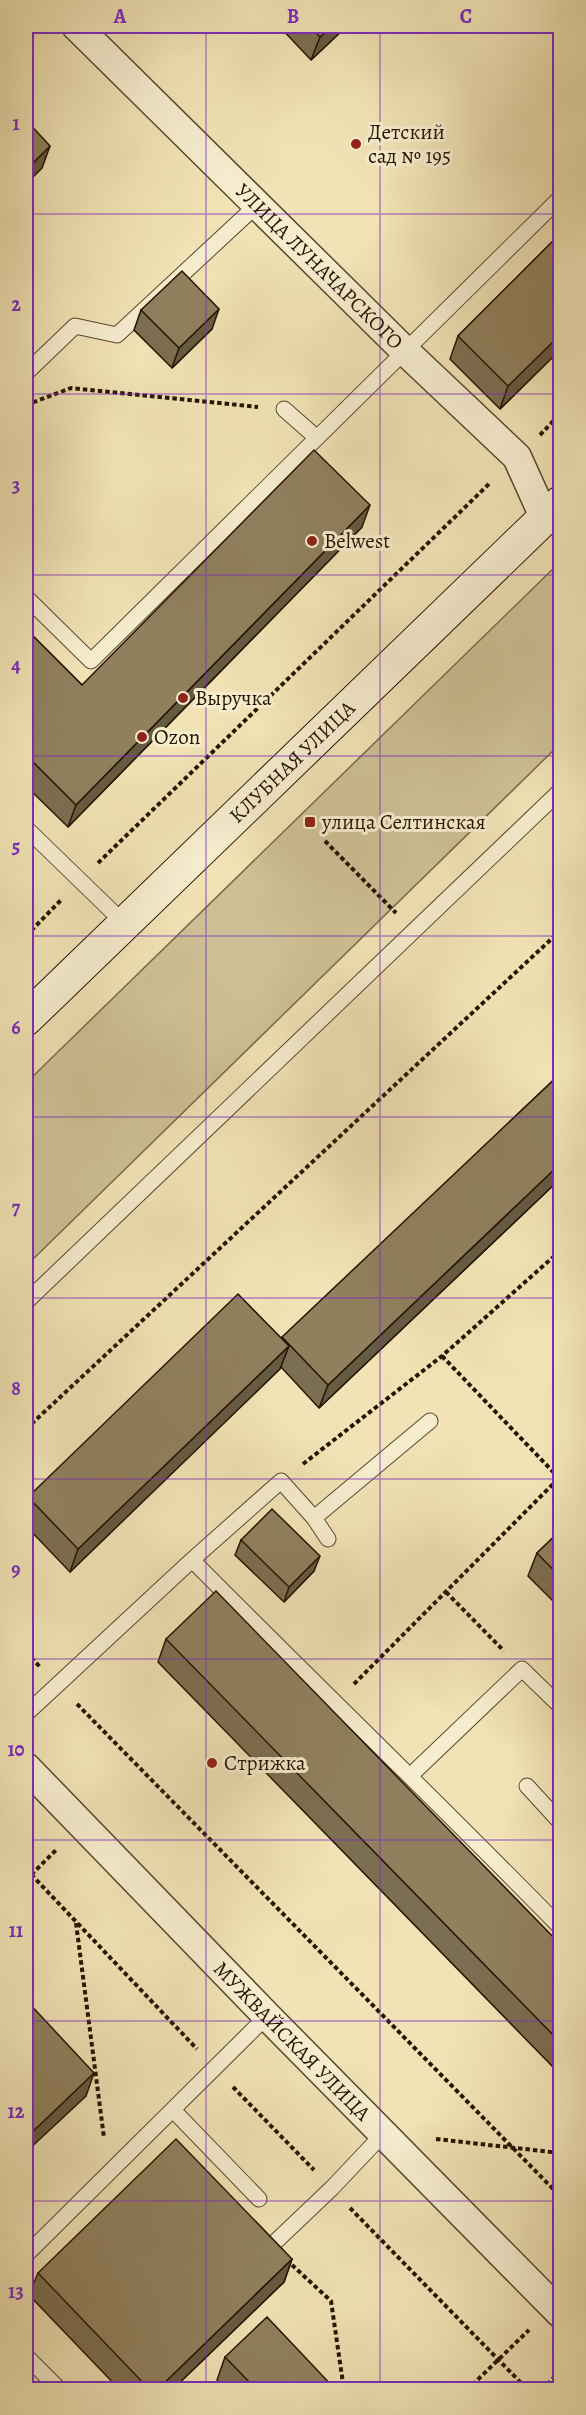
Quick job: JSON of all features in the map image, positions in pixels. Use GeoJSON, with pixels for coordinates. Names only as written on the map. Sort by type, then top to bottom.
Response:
{"type":"FeatureCollection","features":[{"type":"Feature","properties":{"kind":"main road","name":"КЛУБНАЯ УЛИЦА"},"geometry":{"type":"LineString","coordinates":[[26,1020],[553,511]]}},
{"type":"Feature","properties":{"kind":"street","name":"УЛИЦА ЛУНАЧАРСКОГО"},"geometry":{"type":"LineString","coordinates":[[76,26],[406,352],[517,457],[553,511]]}},
{"type":"Feature","properties":{"kind":"street","name":"МУЖВАЙСКАЯ УЛИЦА"},"geometry":{"type":"LineString","coordinates":[[26,1767],[267,2016],[557,2309]]}},
{"type":"Feature","properties":{"kind":"lane"},"geometry":{"type":"LineString","coordinates":[[26,597],[91,661],[561,198]]}},
{"type":"Feature","properties":{"kind":"lane"},"geometry":{"type":"LineString","coordinates":[[26,373],[75,326],[117,334],[258,204]]}},
{"type":"Feature","properties":{"kind":"lane"},"geometry":{"type":"LineString","coordinates":[[284,409],[316,438]]}},
{"type":"Feature","properties":{"kind":"lane"},"geometry":{"type":"LineString","coordinates":[[26,1302],[561,791]]}},
{"type":"Feature","properties":{"kind":"lane"},"geometry":{"type":"LineString","coordinates":[[26,828],[125,924]]}},
{"type":"Feature","properties":{"kind":"lane"},"geometry":{"type":"LineString","coordinates":[[314,1518],[430,1421]]}},
{"type":"Feature","properties":{"kind":"lane"},"geometry":{"type":"LineString","coordinates":[[26,1714],[281,1481],[314,1518],[328,1539]]}},
{"type":"Feature","properties":{"kind":"lane"},"geometry":{"type":"LineString","coordinates":[[192,1560],[335,1704],[411,1775],[561,1927]]}},
{"type":"Feature","properties":{"kind":"lane"},"geometry":{"type":"LineString","coordinates":[[411,1775],[522,1669],[561,1706]]}},
{"type":"Feature","properties":{"kind":"lane"},"geometry":{"type":"LineString","coordinates":[[527,1786],[561,1822]]}},
{"type":"Feature","properties":{"kind":"lane"},"geometry":{"type":"LineString","coordinates":[[26,2255],[267,2016]]}},
{"type":"Feature","properties":{"kind":"lane"},"geometry":{"type":"LineString","coordinates":[[173,2110],[259,2199]]}},
{"type":"Feature","properties":{"kind":"lane"},"geometry":{"type":"LineString","coordinates":[[271,2246],[332,2188],[384,2133]]}},
{"type":"Feature","properties":{"kind":"lane"},"geometry":{"type":"LineString","coordinates":[[26,2356],[60,2390]]}},
{"type":"Feature","properties":{"kind":"path"},"geometry":{"type":"LineString","coordinates":[[26,405],[71,388],[284,409]]}},
{"type":"Feature","properties":{"kind":"path"},"geometry":{"type":"LineString","coordinates":[[26,936],[79,880],[561,414]]}},
{"type":"Feature","properties":{"kind":"path"},"geometry":{"type":"LineString","coordinates":[[325,841],[413,931]]}},
{"type":"Feature","properties":{"kind":"path"},"geometry":{"type":"LineString","coordinates":[[26,1429],[561,930]]}},
{"type":"Feature","properties":{"kind":"path"},"geometry":{"type":"LineString","coordinates":[[281,1481],[442,1356],[561,1251]]}},
{"type":"Feature","properties":{"kind":"path"},"geometry":{"type":"LineString","coordinates":[[335,1704],[560,1478],[442,1356]]}},
{"type":"Feature","properties":{"kind":"path"},"geometry":{"type":"LineString","coordinates":[[446,1592],[522,1669]]}},
{"type":"Feature","properties":{"kind":"path"},"geometry":{"type":"LineString","coordinates":[[26,1652],[561,2196]]}},
{"type":"Feature","properties":{"kind":"path"},"geometry":{"type":"LineString","coordinates":[[26,1880],[82,1825]]}},
{"type":"Feature","properties":{"kind":"path"},"geometry":{"type":"LineString","coordinates":[[26,1869],[215,2069],[528,2390]]}},
{"type":"Feature","properties":{"kind":"path"},"geometry":{"type":"LineString","coordinates":[[76,1922],[109,2173]]}},
{"type":"Feature","properties":{"kind":"path"},"geometry":{"type":"LineString","coordinates":[[384,2133],[561,2153]]}},
{"type":"Feature","properties":{"kind":"path"},"geometry":{"type":"LineString","coordinates":[[271,2246],[331,2301],[344,2390]]}},
{"type":"Feature","properties":{"kind":"path"},"geometry":{"type":"LineString","coordinates":[[467,2390],[497,2360],[557,2309]]}},
{"type":"Feature","properties":{"kind":"path"},"geometry":{"type":"LineString","coordinates":[[542,2390],[561,2371]]}},
{"type":"Feature","properties":{"kind":"shaded area"},"geometry":{"type":"Polygon","coordinates":[[[560,562],[560,744],[26,1266],[26,1083],[560,562]]]}},
{"type":"Feature","properties":{"kind":"building"},"geometry":{"type":"Polygon","coordinates":[[[309,26],[332,26],[320,37],[309,26]]]}},
{"type":"Feature","properties":{"kind":"building"},"geometry":{"type":"Polygon","coordinates":[[[26,120],[50,146],[26,170],[26,120]]]}},
{"type":"Feature","properties":{"kind":"building"},"geometry":{"type":"Polygon","coordinates":[[[561,233],[561,334],[508,386],[458,336],[561,233]]]}},
{"type":"Feature","properties":{"kind":"building"},"geometry":{"type":"Polygon","coordinates":[[[182,271],[219,309],[179,348],[141,310],[182,271]]]}},
{"type":"Feature","properties":{"kind":"building"},"geometry":{"type":"Polygon","coordinates":[[[314,450],[370,505],[76,805],[26,755],[26,629],[82,685],[314,450]]]}},
{"type":"Feature","properties":{"kind":"building"},"geometry":{"type":"Polygon","coordinates":[[[561,1073],[561,1163],[328,1385],[282,1337],[561,1073]]]}},
{"type":"Feature","properties":{"kind":"building"},"geometry":{"type":"Polygon","coordinates":[[[238,1294],[289,1346],[78,1549],[28,1497],[238,1294]]]}},
{"type":"Feature","properties":{"kind":"building"},"geometry":{"type":"Polygon","coordinates":[[[272,1509],[320,1556],[289,1587],[241,1540],[272,1509]]]}},
{"type":"Feature","properties":{"kind":"building"},"geometry":{"type":"Polygon","coordinates":[[[561,1530],[561,1578],[537,1553],[561,1530]]]}},
{"type":"Feature","properties":{"kind":"building"},"geometry":{"type":"Polygon","coordinates":[[[216,1591],[561,1945],[561,2043],[166,1639],[216,1591]]]}},
{"type":"Feature","properties":{"kind":"building"},"geometry":{"type":"Polygon","coordinates":[[[26,2000],[94,2073],[26,2138],[26,2000]]]}},
{"type":"Feature","properties":{"kind":"building"},"geometry":{"type":"Polygon","coordinates":[[[176,2139],[292,2259],[157,2390],[150,2390],[38,2273],[176,2139]]]}},
{"type":"Feature","properties":{"kind":"building"},"geometry":{"type":"Polygon","coordinates":[[[267,2317],[336,2390],[257,2390],[225,2357],[267,2317]]]}},
{"type":"Feature","properties":{"kind":"place","name":"Детский сад № 195"},"geometry":{"type":"Point","coordinates":[356,144]}},
{"type":"Feature","properties":{"kind":"place","name":"Belwest"},"geometry":{"type":"Point","coordinates":[312,541]}},
{"type":"Feature","properties":{"kind":"place","name":"Выручка"},"geometry":{"type":"Point","coordinates":[183,698]}},
{"type":"Feature","properties":{"kind":"place","name":"Ozon"},"geometry":{"type":"Point","coordinates":[142,737]}},
{"type":"Feature","properties":{"kind":"place","name":"улица Селтинская"},"geometry":{"type":"Point","coordinates":[310,822]}},
{"type":"Feature","properties":{"kind":"place","name":"Стрижка"},"geometry":{"type":"Point","coordinates":[212,1763]}}]}
